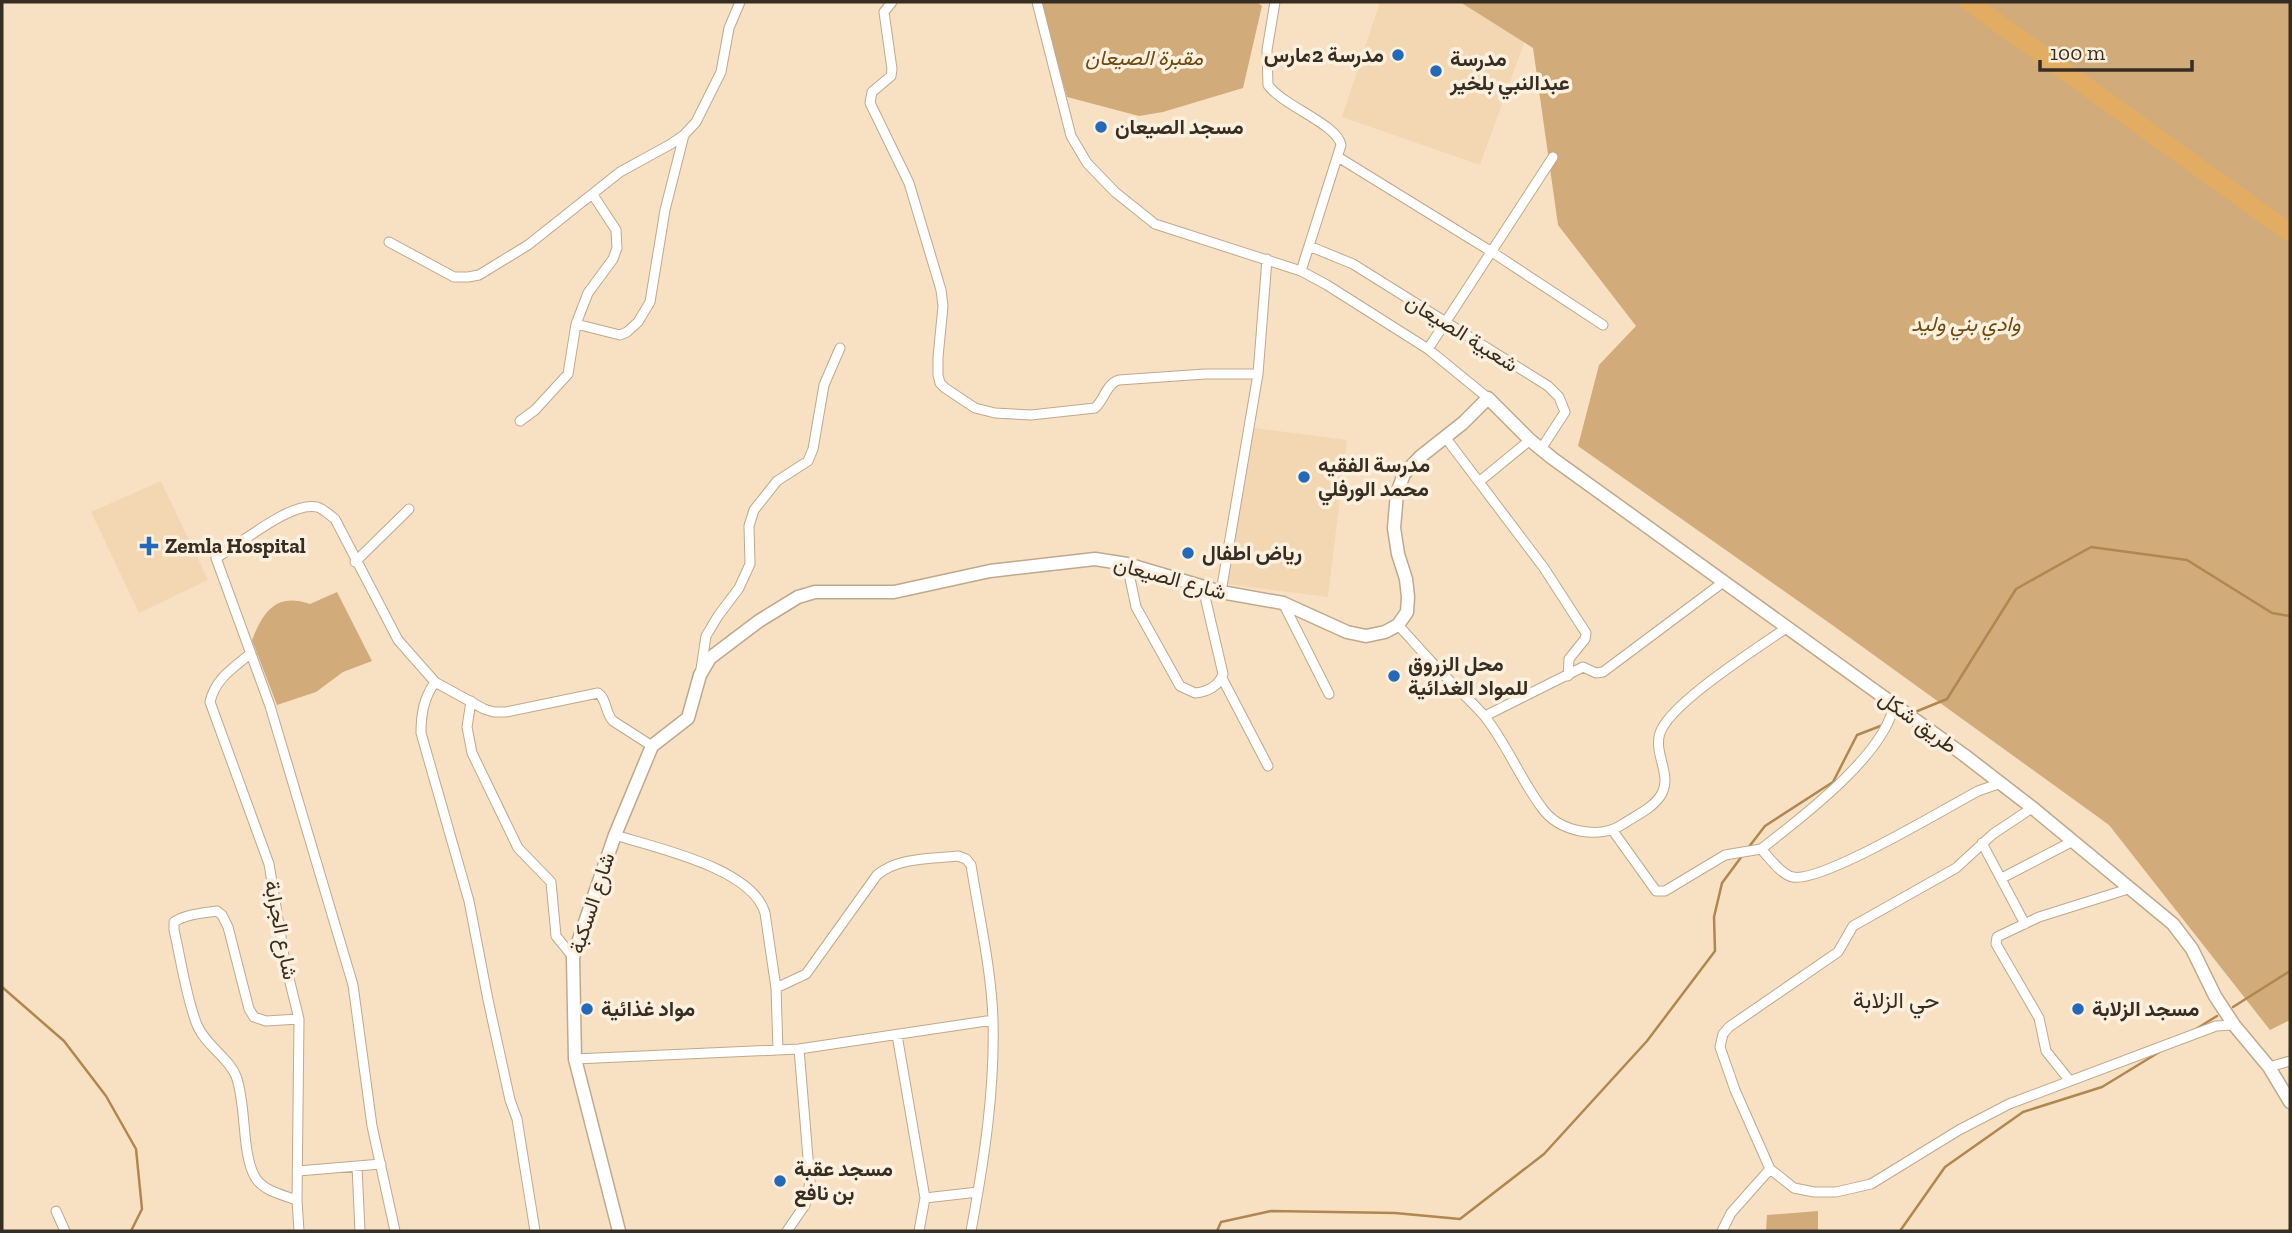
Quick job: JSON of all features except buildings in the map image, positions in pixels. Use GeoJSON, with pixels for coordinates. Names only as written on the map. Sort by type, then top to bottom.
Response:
{"type":"FeatureCollection","features":[{"type":"Feature","properties":{"kind":"main road","name":"طريق شكل"},"geometry":{"type":"LineString","coordinates":[[1488,398],[1541,449],[2001,783],[2173,923],[2192,949],[2215,996],[2234,1025],[2269,1067],[2290,1102]]}},
{"type":"Feature","properties":{"kind":"main road"},"geometry":{"type":"LineString","coordinates":[[1398,625],[1407,612],[1408,597],[1394,528],[1397,493],[1404,474],[1488,398]]}},
{"type":"Feature","properties":{"kind":"main road","name":"شارع الصيعان"},"geometry":{"type":"LineString","coordinates":[[652,746],[688,719],[700,675],[710,659],[759,621],[798,597],[815,592],[894,592],[990,571],[1096,559],[1127,564],[1203,588],[1283,603],[1347,632],[1366,636],[1385,632],[1398,625]]}},
{"type":"Feature","properties":{"kind":"main road","name":"شارع السكبة"},"geometry":{"type":"LineString","coordinates":[[619,1231],[575,1059],[572,957],[615,835],[652,746]]}},
{"type":"Feature","properties":{"kind":"street"},"geometry":{"type":"LineString","coordinates":[[389,242],[454,277],[480,275],[528,244],[620,172],[684,135],[696,122],[721,72],[729,28],[740,2]]}},
{"type":"Feature","properties":{"kind":"street"},"geometry":{"type":"LineString","coordinates":[[892,2],[884,12],[891,76],[872,92],[870,103],[909,183],[940,290],[943,306],[938,357],[940,383],[944,388],[975,408],[995,413],[1031,415],[1095,408],[1110,384],[1119,380],[1205,373],[1258,374]]}},
{"type":"Feature","properties":{"kind":"street"},"geometry":{"type":"LineString","coordinates":[[1037,2],[1072,136],[1087,163],[1115,192],[1155,224],[1301,271],[1428,349],[1488,398]]}},
{"type":"Feature","properties":{"kind":"street"},"geometry":{"type":"LineString","coordinates":[[1275,2],[1267,50],[1268,85],[1282,99],[1336,134],[1341,145],[1301,271]]}},
{"type":"Feature","properties":{"kind":"street"},"geometry":{"type":"LineString","coordinates":[[576,324],[620,335],[638,322],[650,302],[665,210],[684,135]]}},
{"type":"Feature","properties":{"kind":"street"},"geometry":{"type":"LineString","coordinates":[[1338,157],[1492,252],[1603,325]]}},
{"type":"Feature","properties":{"kind":"street"},"geometry":{"type":"LineString","coordinates":[[1428,349],[1553,157]]}},
{"type":"Feature","properties":{"kind":"street"},"geometry":{"type":"LineString","coordinates":[[520,421],[535,410],[568,374],[576,324],[588,293],[613,260],[617,248],[618,237],[613,223],[593,195]]}},
{"type":"Feature","properties":{"kind":"street","name":"شعبية الصيعان"},"geometry":{"type":"LineString","coordinates":[[1309,246],[1353,264],[1555,392],[1565,412],[1541,449]]}},
{"type":"Feature","properties":{"kind":"street"},"geometry":{"type":"LineString","coordinates":[[1221,592],[1258,374],[1267,259]]}},
{"type":"Feature","properties":{"kind":"street"},"geometry":{"type":"LineString","coordinates":[[700,675],[705,636],[739,588],[750,564],[749,526],[754,510],[776,481],[808,461],[813,449],[824,386],[840,348]]}},
{"type":"Feature","properties":{"kind":"street"},"geometry":{"type":"LineString","coordinates":[[1445,437],[1544,568],[1586,633],[1585,639],[1569,659],[1568,676]]}},
{"type":"Feature","properties":{"kind":"street"},"geometry":{"type":"LineString","coordinates":[[1479,481],[1530,440]]}},
{"type":"Feature","properties":{"kind":"street"},"geometry":{"type":"LineString","coordinates":[[394,1231],[372,1126],[353,985],[270,706],[216,558],[285,514],[315,506],[335,519],[355,562],[398,640],[435,682],[494,712],[506,712],[598,693],[602,696],[608,716],[613,721],[652,746]]}},
{"type":"Feature","properties":{"kind":"street"},"geometry":{"type":"LineString","coordinates":[[355,562],[409,509]]}},
{"type":"Feature","properties":{"kind":"street"},"geometry":{"type":"LineString","coordinates":[[1127,564],[1136,607],[1180,686],[1187,691],[1202,692],[1222,678]]}},
{"type":"Feature","properties":{"kind":"street"},"geometry":{"type":"LineString","coordinates":[[1485,716],[1583,667],[1596,674],[1603,672],[1722,583]]}},
{"type":"Feature","properties":{"kind":"street"},"geometry":{"type":"LineString","coordinates":[[1203,588],[1223,667],[1222,678],[1268,766]]}},
{"type":"Feature","properties":{"kind":"street"},"geometry":{"type":"LineString","coordinates":[[1283,603],[1329,694]]}},
{"type":"Feature","properties":{"kind":"street"},"geometry":{"type":"LineString","coordinates":[[1398,625],[1485,716],[1543,811],[1570,827],[1584,832],[1601,833],[1613,831],[1660,797],[1665,786],[1658,742],[1660,732],[1675,711],[1786,628]]}},
{"type":"Feature","properties":{"kind":"street","name":"شارع الجرابة"},"geometry":{"type":"LineString","coordinates":[[250,654],[223,676],[213,690],[210,702],[269,864],[285,962],[299,1019],[299,1231]]}},
{"type":"Feature","properties":{"kind":"street"},"geometry":{"type":"LineString","coordinates":[[435,682],[426,696],[421,733],[469,901],[510,1101],[517,1119],[535,1231]]}},
{"type":"Feature","properties":{"kind":"street"},"geometry":{"type":"LineString","coordinates":[[471,701],[467,727],[472,753],[518,848],[551,882],[556,936],[572,957]]}},
{"type":"Feature","properties":{"kind":"street"},"geometry":{"type":"LineString","coordinates":[[1613,831],[1653,890],[1660,892],[1725,855],[1761,849],[1809,811],[1875,746],[1891,718],[1894,704]]}},
{"type":"Feature","properties":{"kind":"street"},"geometry":{"type":"LineString","coordinates":[[1761,849],[1788,876],[1805,876],[1836,867],[1978,791],[2001,783]]}},
{"type":"Feature","properties":{"kind":"street"},"geometry":{"type":"LineString","coordinates":[[2034,809],[1982,843],[1969,859],[1956,868],[1853,926],[1838,952],[1729,1027],[1723,1034],[1720,1047],[1735,1090],[1770,1169],[1794,1188],[1814,1192],[1854,1189],[1871,1184],[1986,1115],[2216,1026],[2234,1025]]}},
{"type":"Feature","properties":{"kind":"street"},"geometry":{"type":"LineString","coordinates":[[615,835],[722,870],[744,886],[763,907],[776,988],[778,1049]]}},
{"type":"Feature","properties":{"kind":"street"},"geometry":{"type":"LineString","coordinates":[[2002,878],[2073,841]]}},
{"type":"Feature","properties":{"kind":"street"},"geometry":{"type":"LineString","coordinates":[[1982,843],[2025,924]]}},
{"type":"Feature","properties":{"kind":"street"},"geometry":{"type":"LineString","coordinates":[[776,988],[806,974],[877,875],[887,867],[958,856],[971,865],[989,966],[993,1020],[990,1114],[971,1231]]}},
{"type":"Feature","properties":{"kind":"street"},"geometry":{"type":"LineString","coordinates":[[2070,1081],[2046,1051],[2039,1018],[1996,944],[1999,935],[2039,917],[2128,889]]}},
{"type":"Feature","properties":{"kind":"street"},"geometry":{"type":"LineString","coordinates":[[298,1200],[271,1191],[256,1179],[249,1159],[235,1074],[210,1047],[197,1025],[174,922],[179,918],[217,911],[228,927],[249,1009],[254,1017],[266,1021],[299,1019]]}},
{"type":"Feature","properties":{"kind":"street"},"geometry":{"type":"LineString","coordinates":[[575,1059],[799,1049],[993,1020]]}},
{"type":"Feature","properties":{"kind":"street"},"geometry":{"type":"LineString","coordinates":[[897,1035],[925,1198],[919,1231]]}},
{"type":"Feature","properties":{"kind":"street"},"geometry":{"type":"LineString","coordinates":[[787,1231],[805,1205],[810,1182],[799,1049]]}},
{"type":"Feature","properties":{"kind":"street"},"geometry":{"type":"LineString","coordinates":[[2269,1067],[2290,1061]]}},
{"type":"Feature","properties":{"kind":"street"},"geometry":{"type":"LineString","coordinates":[[298,1171],[381,1164]]}},
{"type":"Feature","properties":{"kind":"street"},"geometry":{"type":"LineString","coordinates":[[358,1167],[360,1231]]}},
{"type":"Feature","properties":{"kind":"street"},"geometry":{"type":"LineString","coordinates":[[1722,1231],[1731,1213],[1770,1169]]}},
{"type":"Feature","properties":{"kind":"street"},"geometry":{"type":"LineString","coordinates":[[925,1198],[978,1192]]}},
{"type":"Feature","properties":{"kind":"street"},"geometry":{"type":"LineString","coordinates":[[56,1211],[65,1231]]}},
{"type":"Feature","properties":{"kind":"shaded area","name":"مدرسة عبدالنبي بلخير"},"geometry":{"type":"Polygon","coordinates":[[[1380,2],[1465,2],[1531,24],[1480,165],[1342,117],[1380,2]]]}},
{"type":"Feature","properties":{"kind":"shaded area"},"geometry":{"type":"Polygon","coordinates":[[[1254,428],[1347,440],[1328,597],[1225,584],[1254,428]]]}},
{"type":"Feature","properties":{"kind":"shaded area","name":"Zemla Hospital"},"geometry":{"type":"Polygon","coordinates":[[[161,481],[208,580],[139,613],[91,512],[161,481]]]}},
{"type":"Feature","properties":{"kind":"green space","name":"مقبرة الصيعان"},"geometry":{"type":"Polygon","coordinates":[[[1040,2],[1257,2],[1262,6],[1243,88],[1163,112],[1139,116],[1067,97],[1040,2]]]}},
{"type":"Feature","properties":{"kind":"green space","name":"وادي بني وليد"},"geometry":{"type":"Polygon","coordinates":[[[1460,2],[2290,2],[2290,1020],[2270,1030],[2109,825],[1578,446],[1599,365],[1636,326],[1558,225],[1533,48],[1460,2]]]}},
{"type":"Feature","properties":{"kind":"green space"},"geometry":{"type":"Polygon","coordinates":[[[337,592],[372,661],[343,672],[316,692],[277,705],[252,640],[261,621],[272,607],[280,603],[298,601],[310,604],[337,592]]]}},
{"type":"Feature","properties":{"kind":"green space"},"geometry":{"type":"Polygon","coordinates":[[[1818,1211],[1818,1231],[1766,1231],[1767,1215],[1818,1211]]]}},
{"type":"Feature","properties":{"kind":"waterway","name":"وادي بني وليد"},"geometry":{"type":"LineString","coordinates":[[1969,2],[2290,233]]}},
{"type":"Feature","properties":{"kind":"waterway"},"geometry":{"type":"LineString","coordinates":[[1915,712],[1947,699],[2016,589],[2091,547],[2187,560],[2272,613],[2290,616]]}},
{"type":"Feature","properties":{"kind":"waterway"},"geometry":{"type":"LineString","coordinates":[[1748,848],[1765,826],[1833,782],[1857,735],[1883,725]]}},
{"type":"Feature","properties":{"kind":"waterway"},"geometry":{"type":"LineString","coordinates":[[1217,1231],[1221,1222],[1271,1211],[1395,1213],[1460,1219],[1544,1154],[1647,1041],[1715,951],[1714,917],[1722,883],[1742,856]]}},
{"type":"Feature","properties":{"kind":"waterway"},"geometry":{"type":"LineString","coordinates":[[2233,1007],[2290,971]]}},
{"type":"Feature","properties":{"kind":"waterway"},"geometry":{"type":"LineString","coordinates":[[2,987],[64,1041],[106,1096],[136,1149],[142,1209],[131,1231]]}},
{"type":"Feature","properties":{"kind":"waterway"},"geometry":{"type":"LineString","coordinates":[[2196,1029],[2217,1016]]}},
{"type":"Feature","properties":{"kind":"waterway"},"geometry":{"type":"LineString","coordinates":[[1900,1231],[1945,1167],[2023,1112],[2102,1087],[2161,1051]]}},
{"type":"Feature","properties":{"kind":"place","name":"مدرسة 2مارس"},"geometry":{"type":"Point","coordinates":[1398,55]}},
{"type":"Feature","properties":{"kind":"place","name":"مدرسة عبدالنبي بلخير"},"geometry":{"type":"Point","coordinates":[1436,71]}},
{"type":"Feature","properties":{"kind":"place","name":"مسجد الصيعان"},"geometry":{"type":"Point","coordinates":[1101,127]}},
{"type":"Feature","properties":{"kind":"place","name":"مدرسة الفقيه محمد الورفلي"},"geometry":{"type":"Point","coordinates":[1304,477]}},
{"type":"Feature","properties":{"kind":"place","name":"Zemla Hospital"},"geometry":{"type":"Point","coordinates":[149,546]}},
{"type":"Feature","properties":{"kind":"place","name":"رياض اطفال"},"geometry":{"type":"Point","coordinates":[1188,553]}},
{"type":"Feature","properties":{"kind":"place","name":"محل الزروق للمواد الغدائية"},"geometry":{"type":"Point","coordinates":[1394,676]}},
{"type":"Feature","properties":{"kind":"place","name":"مواد غذائية"},"geometry":{"type":"Point","coordinates":[587,1009]}},
{"type":"Feature","properties":{"kind":"place","name":"مسجد الزلابة"},"geometry":{"type":"Point","coordinates":[2078,1009]}},
{"type":"Feature","properties":{"kind":"place","name":"مسجد عقبة بن نافع"},"geometry":{"type":"Point","coordinates":[780,1181]}},
{"type":"Feature","properties":{"kind":"district","name":"حي الزلابة"},"geometry":{"type":"Point","coordinates":[1896,1000]}}]}
